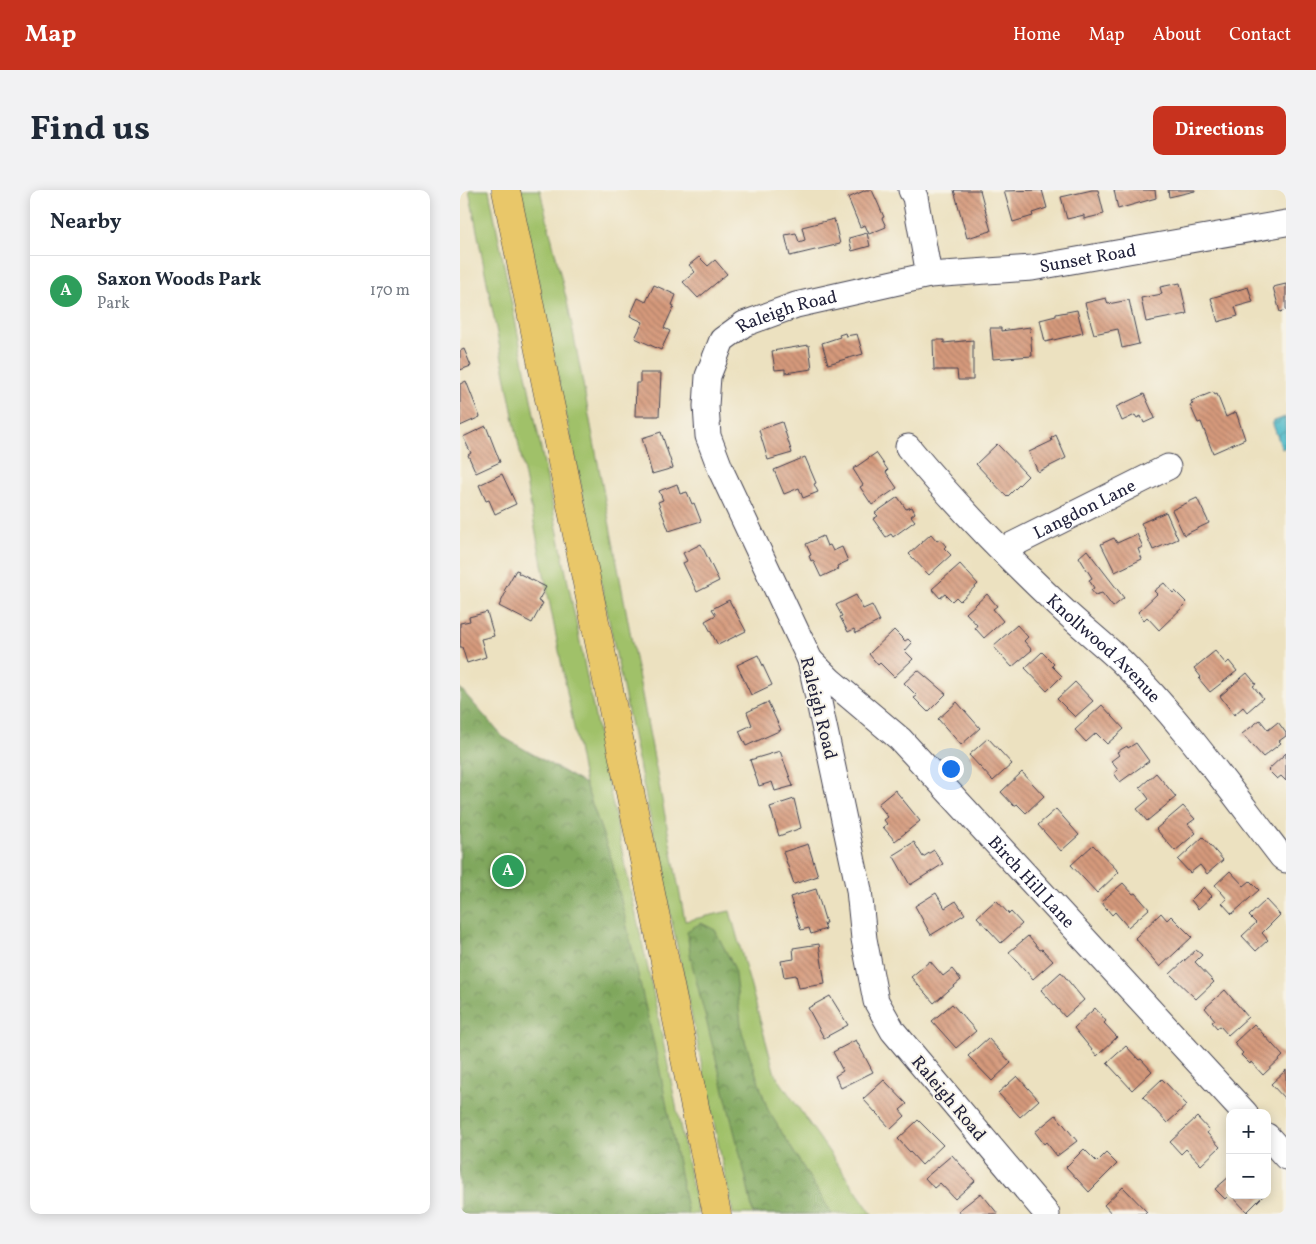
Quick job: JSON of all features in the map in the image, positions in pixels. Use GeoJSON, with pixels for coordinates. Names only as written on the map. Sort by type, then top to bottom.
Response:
{"type":"FeatureCollection","features":[{"type":"Feature","properties":{"kind":"highway"},"geometry":{"type":"LineString","coordinates":[[506,190],[717,1214]]}},
{"type":"Feature","properties":{"kind":"street"},"geometry":{"type":"LineString","coordinates":[[911,190],[929,274]]}},
{"type":"Feature","properties":{"kind":"street","name":"Sunset Road"},"geometry":{"type":"LineString","coordinates":[[889,284],[929,274],[1032,268],[1286,222]]}},
{"type":"Feature","properties":{"kind":"street","name":"Raleigh Road"},"geometry":{"type":"LineString","coordinates":[[889,284],[796,305],[744,324],[722,340],[708,376],[706,406],[708,436],[722,474],[810,660],[859,890],[864,939],[876,1001],[893,1031],[1047,1214]]}},
{"type":"Feature","properties":{"kind":"street","name":"Knollwood Avenue"},"geometry":{"type":"LineString","coordinates":[[908,447],[947,492],[1002,550],[1060,607],[1120,660],[1159,700],[1286,860]]}},
{"type":"Feature","properties":{"kind":"street","name":"Langdon Lane"},"geometry":{"type":"LineString","coordinates":[[1002,550],[1168,468]]}},
{"type":"Feature","properties":{"kind":"street","name":"Birch Hill Lane"},"geometry":{"type":"LineString","coordinates":[[810,660],[830,680],[900,740],[1241,1109]]}},
{"type":"Feature","properties":{"kind":"street"},"geometry":{"type":"LineString","coordinates":[[1271,1140],[1286,1157]]}},
{"type":"Feature","properties":{"kind":"green space"},"geometry":{"type":"Polygon","coordinates":[[[469,190],[489,190],[624,861],[652,987],[698,1214],[460,1214],[460,755],[612,861],[585,784],[469,190]]]}},
{"type":"Feature","properties":{"kind":"green space"},"geometry":{"type":"Polygon","coordinates":[[[519,190],[540,190],[569,310],[685,921],[730,911],[775,1074],[872,1214],[733,1214],[519,190]]]}},
{"type":"Feature","properties":{"kind":"green space"},"geometry":{"type":"Polygon","coordinates":[[[460,688],[503,737],[585,784],[612,861],[659,1066],[688,1214],[460,1214],[460,688]]]}},
{"type":"Feature","properties":{"kind":"green space"},"geometry":{"type":"Polygon","coordinates":[[[701,923],[715,930],[734,967],[742,1032],[768,1110],[832,1214],[753,1214],[746,1178],[691,960],[687,931],[701,923]]]}},
{"type":"Feature","properties":{"kind":"water"},"geometry":{"type":"Polygon","coordinates":[[[1285,417],[1286,447],[1282,449],[1272,422],[1285,417]]]}},
{"type":"Feature","properties":{"kind":"building"},"geometry":{"type":"Polygon","coordinates":[[[866,190],[872,190],[884,217],[882,218],[886,227],[869,234],[865,225],[860,227],[848,198],[866,190]]]}},
{"type":"Feature","properties":{"kind":"building"},"geometry":{"type":"Polygon","coordinates":[[[954,190],[980,190],[991,231],[967,238],[954,190]]]}},
{"type":"Feature","properties":{"kind":"building"},"geometry":{"type":"Polygon","coordinates":[[[1042,190],[1047,208],[1032,213],[1033,216],[1013,222],[1004,191],[1042,190]]]}},
{"type":"Feature","properties":{"kind":"building"},"geometry":{"type":"Polygon","coordinates":[[[1098,190],[1104,214],[1084,219],[1084,215],[1067,219],[1061,197],[1098,190]]]}},
{"type":"Feature","properties":{"kind":"building"},"geometry":{"type":"Polygon","coordinates":[[[1114,190],[1155,190],[1156,198],[1118,209],[1114,190]]]}},
{"type":"Feature","properties":{"kind":"building"},"geometry":{"type":"Polygon","coordinates":[[[1168,190],[1195,190],[1195,191],[1169,197],[1168,190]]]}},
{"type":"Feature","properties":{"kind":"building"},"geometry":{"type":"Polygon","coordinates":[[[834,219],[840,244],[790,256],[785,235],[796,233],[799,242],[805,240],[802,227],[834,219]]]}},
{"type":"Feature","properties":{"kind":"building"},"geometry":{"type":"Polygon","coordinates":[[[867,233],[870,246],[852,251],[849,238],[867,233]]]}},
{"type":"Feature","properties":{"kind":"building"},"geometry":{"type":"Polygon","coordinates":[[[699,257],[708,266],[715,260],[727,274],[698,298],[683,282],[695,272],[689,265],[699,257]]]}},
{"type":"Feature","properties":{"kind":"building"},"geometry":{"type":"Polygon","coordinates":[[[1180,283],[1187,314],[1146,322],[1141,298],[1162,294],[1160,287],[1180,283]]]}},
{"type":"Feature","properties":{"kind":"building"},"geometry":{"type":"Polygon","coordinates":[[[1286,284],[1286,310],[1280,312],[1273,287],[1286,284]]]}},
{"type":"Feature","properties":{"kind":"building"},"geometry":{"type":"Polygon","coordinates":[[[654,285],[676,295],[672,305],[674,306],[664,328],[670,331],[661,350],[635,338],[643,322],[630,316],[638,298],[646,302],[654,285]]]}},
{"type":"Feature","properties":{"kind":"building"},"geometry":{"type":"Polygon","coordinates":[[[1248,287],[1253,302],[1235,307],[1238,316],[1218,322],[1211,298],[1248,287]]]}},
{"type":"Feature","properties":{"kind":"building"},"geometry":{"type":"Polygon","coordinates":[[[1106,298],[1108,304],[1129,300],[1139,344],[1122,348],[1118,329],[1094,334],[1085,303],[1106,298]]]}},
{"type":"Feature","properties":{"kind":"building"},"geometry":{"type":"Polygon","coordinates":[[[1077,310],[1083,333],[1045,342],[1040,320],[1056,316],[1056,314],[1077,310]]]}},
{"type":"Feature","properties":{"kind":"building"},"geometry":{"type":"Polygon","coordinates":[[[1030,327],[1032,356],[993,359],[990,328],[1001,328],[1001,331],[1030,327]]]}},
{"type":"Feature","properties":{"kind":"building"},"geometry":{"type":"Polygon","coordinates":[[[845,333],[846,336],[857,334],[863,354],[828,364],[822,343],[840,337],[839,335],[845,333]]]}},
{"type":"Feature","properties":{"kind":"building"},"geometry":{"type":"Polygon","coordinates":[[[933,340],[944,340],[944,343],[973,340],[973,380],[958,380],[957,370],[934,370],[933,340]]]}},
{"type":"Feature","properties":{"kind":"building"},"geometry":{"type":"Polygon","coordinates":[[[809,345],[812,369],[785,373],[785,369],[775,370],[772,351],[809,345]]]}},
{"type":"Feature","properties":{"kind":"building"},"geometry":{"type":"Polygon","coordinates":[[[464,349],[471,366],[460,370],[460,351],[464,349]]]}},
{"type":"Feature","properties":{"kind":"building"},"geometry":{"type":"Polygon","coordinates":[[[640,373],[661,373],[659,416],[635,416],[636,383],[640,383],[640,373]]]}},
{"type":"Feature","properties":{"kind":"building"},"geometry":{"type":"Polygon","coordinates":[[[466,381],[480,417],[460,426],[460,384],[466,381]]]}},
{"type":"Feature","properties":{"kind":"building"},"geometry":{"type":"Polygon","coordinates":[[[1213,392],[1215,395],[1217,394],[1226,417],[1236,412],[1245,439],[1213,453],[1201,422],[1198,423],[1190,405],[1193,404],[1191,401],[1213,392]]]}},
{"type":"Feature","properties":{"kind":"building"},"geometry":{"type":"Polygon","coordinates":[[[1144,394],[1155,418],[1144,423],[1141,416],[1137,418],[1135,415],[1122,421],[1116,407],[1144,394]]]}},
{"type":"Feature","properties":{"kind":"building"},"geometry":{"type":"Polygon","coordinates":[[[782,422],[792,453],[768,460],[759,430],[782,422]]]}},
{"type":"Feature","properties":{"kind":"building"},"geometry":{"type":"Polygon","coordinates":[[[486,426],[500,462],[476,473],[468,455],[471,453],[463,437],[486,426]]]}},
{"type":"Feature","properties":{"kind":"building"},"geometry":{"type":"Polygon","coordinates":[[[661,432],[673,468],[652,474],[642,438],[661,432]]]}},
{"type":"Feature","properties":{"kind":"building"},"geometry":{"type":"Polygon","coordinates":[[[1056,435],[1066,458],[1038,472],[1029,452],[1052,441],[1051,438],[1056,435]]]}},
{"type":"Feature","properties":{"kind":"building"},"geometry":{"type":"Polygon","coordinates":[[[997,444],[1028,476],[1007,497],[976,464],[997,444]]]}},
{"type":"Feature","properties":{"kind":"building"},"geometry":{"type":"Polygon","coordinates":[[[876,453],[888,470],[886,472],[897,488],[872,505],[860,487],[863,485],[853,469],[876,453]]]}},
{"type":"Feature","properties":{"kind":"building"},"geometry":{"type":"Polygon","coordinates":[[[805,457],[818,492],[803,498],[799,488],[784,494],[774,470],[805,457]]]}},
{"type":"Feature","properties":{"kind":"building"},"geometry":{"type":"Polygon","coordinates":[[[502,474],[516,504],[495,514],[489,500],[486,501],[479,485],[502,474]]]}},
{"type":"Feature","properties":{"kind":"building"},"geometry":{"type":"Polygon","coordinates":[[[677,484],[680,494],[687,492],[692,504],[694,503],[701,521],[669,531],[658,502],[663,500],[659,491],[677,484]]]}},
{"type":"Feature","properties":{"kind":"building"},"geometry":{"type":"Polygon","coordinates":[[[898,497],[906,509],[912,507],[915,513],[911,516],[915,521],[893,537],[891,534],[886,537],[873,519],[878,516],[875,513],[898,497]]]}},
{"type":"Feature","properties":{"kind":"building"},"geometry":{"type":"Polygon","coordinates":[[[1197,498],[1209,523],[1184,535],[1172,510],[1197,498]]]}},
{"type":"Feature","properties":{"kind":"building"},"geometry":{"type":"Polygon","coordinates":[[[1166,512],[1178,539],[1153,550],[1141,523],[1166,512]]]}},
{"type":"Feature","properties":{"kind":"building"},"geometry":{"type":"Polygon","coordinates":[[[931,534],[937,541],[940,539],[946,546],[944,548],[951,555],[929,575],[909,554],[931,534]]]}},
{"type":"Feature","properties":{"kind":"building"},"geometry":{"type":"Polygon","coordinates":[[[1137,534],[1143,547],[1138,549],[1142,559],[1115,572],[1101,544],[1114,538],[1117,543],[1137,534]]]}},
{"type":"Feature","properties":{"kind":"building"},"geometry":{"type":"Polygon","coordinates":[[[823,536],[827,546],[830,545],[833,551],[842,547],[848,561],[837,566],[838,569],[821,577],[813,560],[811,561],[809,556],[811,555],[806,544],[823,536]]]}},
{"type":"Feature","properties":{"kind":"building"},"geometry":{"type":"Polygon","coordinates":[[[701,544],[719,581],[697,592],[683,563],[687,561],[683,553],[701,544]]]}},
{"type":"Feature","properties":{"kind":"building"},"geometry":{"type":"Polygon","coordinates":[[[1087,550],[1124,598],[1113,607],[1102,593],[1095,595],[1091,590],[1094,588],[1089,580],[1092,578],[1079,557],[1087,550]]]}},
{"type":"Feature","properties":{"kind":"building"},"geometry":{"type":"Polygon","coordinates":[[[960,564],[978,584],[960,601],[956,597],[952,601],[945,594],[940,598],[932,589],[960,564]]]}},
{"type":"Feature","properties":{"kind":"building"},"geometry":{"type":"Polygon","coordinates":[[[516,570],[519,571],[518,573],[546,587],[538,601],[543,603],[532,623],[499,606],[506,592],[504,591],[516,570]]]}},
{"type":"Feature","properties":{"kind":"building"},"geometry":{"type":"Polygon","coordinates":[[[1164,583],[1173,593],[1175,591],[1187,603],[1159,630],[1147,617],[1144,620],[1138,612],[1157,594],[1154,591],[1164,583]]]}},
{"type":"Feature","properties":{"kind":"building"},"geometry":{"type":"Polygon","coordinates":[[[987,594],[997,606],[993,609],[1003,621],[984,638],[975,628],[977,625],[966,613],[987,594]]]}},
{"type":"Feature","properties":{"kind":"building"},"geometry":{"type":"Polygon","coordinates":[[[856,595],[863,609],[872,605],[880,621],[856,633],[854,629],[848,632],[836,605],[856,595]]]}},
{"type":"Feature","properties":{"kind":"building"},"geometry":{"type":"Polygon","coordinates":[[[729,600],[746,631],[718,645],[705,621],[716,615],[712,609],[729,600]]]}},
{"type":"Feature","properties":{"kind":"building"},"geometry":{"type":"Polygon","coordinates":[[[487,612],[494,636],[481,639],[486,657],[467,663],[462,647],[460,647],[460,623],[470,621],[469,617],[487,612]]]}},
{"type":"Feature","properties":{"kind":"building"},"geometry":{"type":"Polygon","coordinates":[[[1017,625],[1028,637],[1024,641],[1032,650],[1012,667],[993,646],[1017,625]]]}},
{"type":"Feature","properties":{"kind":"building"},"geometry":{"type":"Polygon","coordinates":[[[894,630],[905,641],[908,639],[912,643],[905,651],[913,659],[894,677],[880,663],[878,665],[869,654],[894,630]]]}},
{"type":"Feature","properties":{"kind":"building"},"geometry":{"type":"Polygon","coordinates":[[[1215,651],[1226,664],[1229,661],[1237,671],[1210,692],[1199,679],[1201,677],[1194,668],[1215,651]]]}},
{"type":"Feature","properties":{"kind":"building"},"geometry":{"type":"Polygon","coordinates":[[[1042,652],[1054,664],[1052,666],[1062,676],[1047,691],[1025,668],[1042,652]]]}},
{"type":"Feature","properties":{"kind":"building"},"geometry":{"type":"Polygon","coordinates":[[[758,655],[772,685],[751,695],[737,665],[758,655]]]}},
{"type":"Feature","properties":{"kind":"building"},"geometry":{"type":"Polygon","coordinates":[[[918,670],[946,694],[928,712],[914,698],[917,696],[904,683],[918,670]]]}},
{"type":"Feature","properties":{"kind":"building"},"geometry":{"type":"Polygon","coordinates":[[[1247,673],[1256,684],[1253,686],[1263,698],[1247,712],[1243,707],[1234,715],[1220,696],[1247,673]]]}},
{"type":"Feature","properties":{"kind":"building"},"geometry":{"type":"Polygon","coordinates":[[[1075,682],[1093,701],[1075,717],[1057,699],[1075,682]]]}},
{"type":"Feature","properties":{"kind":"building"},"geometry":{"type":"Polygon","coordinates":[[[768,702],[781,730],[746,746],[739,731],[752,725],[747,712],[768,702]]]}},
{"type":"Feature","properties":{"kind":"building"},"geometry":{"type":"Polygon","coordinates":[[[957,702],[980,728],[961,745],[938,719],[957,702]]]}},
{"type":"Feature","properties":{"kind":"building"},"geometry":{"type":"Polygon","coordinates":[[[1102,705],[1124,729],[1107,744],[1096,733],[1086,742],[1075,730],[1102,705]]]}},
{"type":"Feature","properties":{"kind":"building"},"geometry":{"type":"Polygon","coordinates":[[[1260,720],[1268,730],[1278,722],[1286,733],[1286,736],[1279,741],[1281,743],[1263,757],[1242,734],[1260,720]]]}},
{"type":"Feature","properties":{"kind":"building"},"geometry":{"type":"Polygon","coordinates":[[[988,738],[1012,764],[993,781],[969,755],[988,738]]]}},
{"type":"Feature","properties":{"kind":"building"},"geometry":{"type":"Polygon","coordinates":[[[1136,743],[1149,761],[1120,782],[1114,773],[1118,770],[1111,761],[1119,755],[1117,752],[1136,743]]]}},
{"type":"Feature","properties":{"kind":"building"},"geometry":{"type":"Polygon","coordinates":[[[780,751],[793,786],[775,791],[772,782],[759,786],[750,760],[780,751]]]}},
{"type":"Feature","properties":{"kind":"building"},"geometry":{"type":"Polygon","coordinates":[[[1286,753],[1286,781],[1281,776],[1277,779],[1268,770],[1286,753]]]}},
{"type":"Feature","properties":{"kind":"building"},"geometry":{"type":"Polygon","coordinates":[[[1022,772],[1044,796],[1026,813],[1017,804],[1014,806],[1001,792],[1022,772]]]}},
{"type":"Feature","properties":{"kind":"building"},"geometry":{"type":"Polygon","coordinates":[[[1156,773],[1176,797],[1147,821],[1137,809],[1149,799],[1140,787],[1156,773]]]}},
{"type":"Feature","properties":{"kind":"building"},"geometry":{"type":"Polygon","coordinates":[[[895,790],[920,821],[895,841],[883,827],[887,824],[884,820],[888,817],[878,804],[895,790]]]}},
{"type":"Feature","properties":{"kind":"building"},"geometry":{"type":"Polygon","coordinates":[[[794,799],[801,828],[779,836],[770,807],[794,799]]]}},
{"type":"Feature","properties":{"kind":"building"},"geometry":{"type":"Polygon","coordinates":[[[1183,806],[1195,819],[1188,824],[1196,833],[1175,851],[1156,829],[1183,806]]]}},
{"type":"Feature","properties":{"kind":"building"},"geometry":{"type":"Polygon","coordinates":[[[1056,809],[1079,835],[1061,851],[1038,825],[1056,809]]]}},
{"type":"Feature","properties":{"kind":"building"},"geometry":{"type":"Polygon","coordinates":[[[1203,837],[1223,860],[1207,874],[1200,865],[1190,873],[1178,860],[1203,837]]]}},
{"type":"Feature","properties":{"kind":"building"},"geometry":{"type":"Polygon","coordinates":[[[914,842],[923,857],[934,850],[943,864],[910,885],[893,855],[914,842]]]}},
{"type":"Feature","properties":{"kind":"building"},"geometry":{"type":"Polygon","coordinates":[[[808,844],[818,876],[794,884],[783,852],[808,844]]]}},
{"type":"Feature","properties":{"kind":"building"},"geometry":{"type":"Polygon","coordinates":[[[1093,845],[1119,872],[1097,893],[1071,865],[1093,845]]]}},
{"type":"Feature","properties":{"kind":"building"},"geometry":{"type":"Polygon","coordinates":[[[1230,871],[1244,886],[1250,881],[1259,890],[1232,914],[1222,903],[1227,899],[1215,885],[1230,871]]]}},
{"type":"Feature","properties":{"kind":"building"},"geometry":{"type":"Polygon","coordinates":[[[1123,883],[1149,909],[1128,927],[1115,912],[1112,915],[1101,902],[1123,883]]]}},
{"type":"Feature","properties":{"kind":"building"},"geometry":{"type":"Polygon","coordinates":[[[1204,887],[1212,896],[1198,909],[1191,900],[1204,887]]]}},
{"type":"Feature","properties":{"kind":"building"},"geometry":{"type":"Polygon","coordinates":[[[816,889],[826,929],[811,934],[809,928],[801,930],[790,897],[816,889]]]}},
{"type":"Feature","properties":{"kind":"building"},"geometry":{"type":"Polygon","coordinates":[[[936,893],[945,908],[956,901],[965,914],[931,935],[915,906],[936,893]]]}},
{"type":"Feature","properties":{"kind":"building"},"geometry":{"type":"Polygon","coordinates":[[[996,900],[1022,924],[1001,943],[977,917],[996,900]]]}},
{"type":"Feature","properties":{"kind":"building"},"geometry":{"type":"Polygon","coordinates":[[[1266,900],[1280,915],[1262,933],[1268,940],[1256,951],[1242,936],[1256,923],[1249,916],[1266,900]]]}},
{"type":"Feature","properties":{"kind":"building"},"geometry":{"type":"Polygon","coordinates":[[[1161,913],[1167,920],[1171,916],[1192,937],[1160,967],[1135,938],[1161,913]]]}},
{"type":"Feature","properties":{"kind":"building"},"geometry":{"type":"Polygon","coordinates":[[[1028,936],[1053,961],[1033,979],[1009,952],[1028,936]]]}},
{"type":"Feature","properties":{"kind":"building"},"geometry":{"type":"Polygon","coordinates":[[[819,944],[825,984],[799,988],[796,975],[784,977],[781,961],[794,959],[793,948],[819,944]]]}},
{"type":"Feature","properties":{"kind":"building"},"geometry":{"type":"Polygon","coordinates":[[[1196,950],[1202,955],[1195,962],[1214,982],[1196,999],[1170,974],[1196,950]]]}},
{"type":"Feature","properties":{"kind":"building"},"geometry":{"type":"Polygon","coordinates":[[[930,961],[943,976],[952,969],[961,980],[934,1003],[911,977],[930,961]]]}},
{"type":"Feature","properties":{"kind":"building"},"geometry":{"type":"Polygon","coordinates":[[[1061,972],[1084,1000],[1065,1017],[1041,990],[1061,972]]]}},
{"type":"Feature","properties":{"kind":"building"},"geometry":{"type":"Polygon","coordinates":[[[1225,990],[1248,1017],[1228,1035],[1220,1026],[1217,1028],[1212,1022],[1215,1020],[1205,1008],[1225,990]]]}},
{"type":"Feature","properties":{"kind":"building"},"geometry":{"type":"Polygon","coordinates":[[[830,996],[848,1025],[824,1038],[808,1008],[830,996]]]}},
{"type":"Feature","properties":{"kind":"building"},"geometry":{"type":"Polygon","coordinates":[[[952,1004],[976,1031],[956,1048],[932,1021],[952,1004]]]}},
{"type":"Feature","properties":{"kind":"building"},"geometry":{"type":"Polygon","coordinates":[[[1095,1008],[1106,1021],[1104,1023],[1117,1037],[1097,1056],[1074,1028],[1095,1008]]]}},
{"type":"Feature","properties":{"kind":"building"},"geometry":{"type":"Polygon","coordinates":[[[1254,1024],[1283,1056],[1263,1075],[1251,1062],[1250,1064],[1241,1055],[1243,1053],[1234,1043],[1254,1024]]]}},
{"type":"Feature","properties":{"kind":"building"},"geometry":{"type":"Polygon","coordinates":[[[988,1038],[1011,1063],[992,1081],[968,1056],[988,1038]]]}},
{"type":"Feature","properties":{"kind":"building"},"geometry":{"type":"Polygon","coordinates":[[[856,1040],[873,1072],[841,1088],[835,1076],[843,1071],[833,1052],[856,1040]]]}},
{"type":"Feature","properties":{"kind":"building"},"geometry":{"type":"Polygon","coordinates":[[[1126,1046],[1152,1071],[1132,1090],[1107,1063],[1126,1046]]]}},
{"type":"Feature","properties":{"kind":"building"},"geometry":{"type":"Polygon","coordinates":[[[1286,1070],[1286,1100],[1271,1084],[1286,1070]]]}},
{"type":"Feature","properties":{"kind":"building"},"geometry":{"type":"Polygon","coordinates":[[[1017,1076],[1039,1100],[1020,1117],[998,1093],[1017,1076]]]}},
{"type":"Feature","properties":{"kind":"building"},"geometry":{"type":"Polygon","coordinates":[[[1162,1079],[1187,1105],[1167,1123],[1143,1097],[1162,1079]]]}},
{"type":"Feature","properties":{"kind":"building"},"geometry":{"type":"Polygon","coordinates":[[[884,1080],[907,1104],[900,1110],[905,1116],[891,1129],[863,1099],[884,1080]]]}},
{"type":"Feature","properties":{"kind":"building"},"geometry":{"type":"Polygon","coordinates":[[[1056,1115],[1077,1141],[1057,1156],[1035,1132],[1056,1115]]]}},
{"type":"Feature","properties":{"kind":"building"},"geometry":{"type":"Polygon","coordinates":[[[1197,1117],[1209,1130],[1207,1133],[1220,1147],[1201,1165],[1186,1149],[1181,1154],[1170,1142],[1197,1117]]]}},
{"type":"Feature","properties":{"kind":"building"},"geometry":{"type":"Polygon","coordinates":[[[918,1120],[943,1145],[922,1165],[898,1139],[918,1120]]]}},
{"type":"Feature","properties":{"kind":"building"},"geometry":{"type":"Polygon","coordinates":[[[1084,1149],[1097,1162],[1106,1153],[1117,1164],[1089,1192],[1066,1167],[1084,1149]]]}},
{"type":"Feature","properties":{"kind":"building"},"geometry":{"type":"Polygon","coordinates":[[[952,1155],[975,1181],[955,1199],[940,1183],[934,1188],[925,1178],[952,1155]]]}},
{"type":"Feature","properties":{"kind":"building"},"geometry":{"type":"Polygon","coordinates":[[[1226,1179],[1225,1199],[1215,1189],[1226,1179]]]}},
{"type":"Feature","properties":{"kind":"building"},"geometry":{"type":"Polygon","coordinates":[[[1123,1187],[1147,1212],[1145,1214],[1112,1214],[1104,1205],[1123,1187]]]}},
{"type":"Feature","properties":{"kind":"building"},"geometry":{"type":"Polygon","coordinates":[[[981,1193],[998,1214],[960,1214],[958,1211],[981,1193]]]}},
{"type":"Feature","properties":{"kind":"building"},"geometry":{"type":"Polygon","coordinates":[[[1235,1199],[1260,1199],[1247,1212],[1235,1199]]]}},
{"type":"Feature","properties":{"kind":"place","name":"Saxon Woods Park"},"geometry":{"type":"Point","coordinates":[508,871]}}]}
